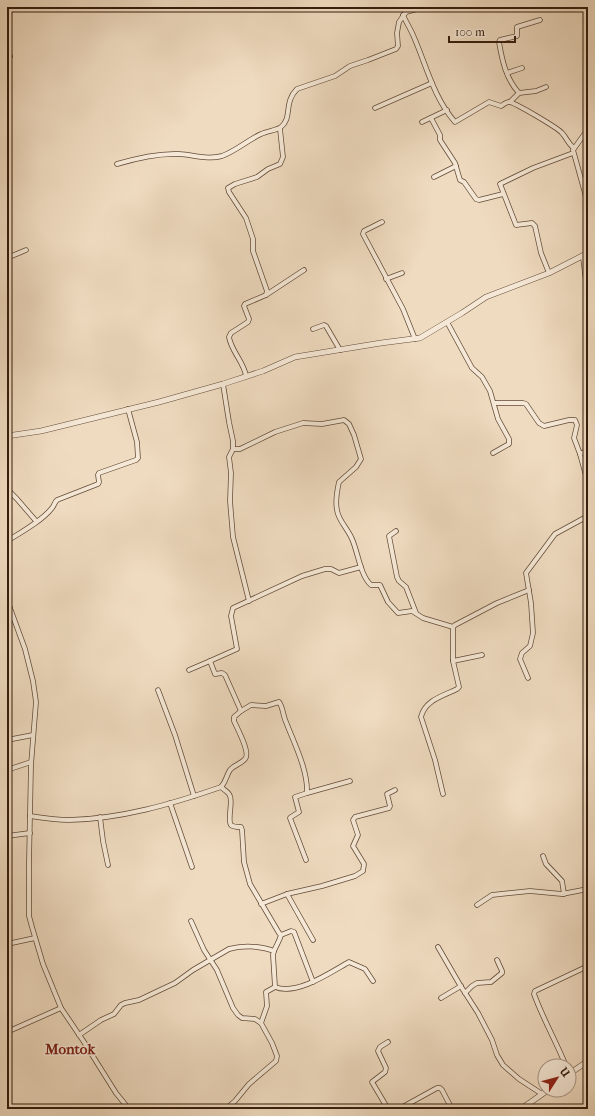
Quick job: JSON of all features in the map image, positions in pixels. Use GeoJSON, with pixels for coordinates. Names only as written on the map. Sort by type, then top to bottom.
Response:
{"type":"FeatureCollection","features":[{"type":"Feature","properties":{"kind":"street"},"geometry":{"type":"LineString","coordinates":[[117,164],[138,158],[162,154],[180,154],[208,158],[222,156],[264,132],[280,129],[287,120],[289,101],[292,94],[297,89],[335,76],[350,66],[380,56],[397,48],[398,22],[408,11],[424,7]]}},
{"type":"Feature","properties":{"kind":"street"},"geometry":{"type":"LineString","coordinates":[[403,15],[413,34],[432,83],[447,110],[456,122],[489,102],[501,106],[507,102],[510,102],[519,93],[536,91],[546,87]]}},
{"type":"Feature","properties":{"kind":"street"},"geometry":{"type":"LineString","coordinates":[[519,93],[512,86],[507,73],[499,41],[517,36],[516,28],[540,20]]}},
{"type":"Feature","properties":{"kind":"street"},"geometry":{"type":"LineString","coordinates":[[7,49],[10,56]]}},
{"type":"Feature","properties":{"kind":"street"},"geometry":{"type":"LineString","coordinates":[[507,73],[522,68]]}},
{"type":"Feature","properties":{"kind":"street"},"geometry":{"type":"LineString","coordinates":[[375,108],[432,83]]}},
{"type":"Feature","properties":{"kind":"street"},"geometry":{"type":"LineString","coordinates":[[510,102],[526,110],[561,132],[574,150],[588,204]]}},
{"type":"Feature","properties":{"kind":"street"},"geometry":{"type":"LineString","coordinates":[[422,122],[447,110]]}},
{"type":"Feature","properties":{"kind":"street"},"geometry":{"type":"LineString","coordinates":[[431,118],[440,135],[440,141],[456,166],[460,180],[464,182],[476,199],[479,200],[504,194]]}},
{"type":"Feature","properties":{"kind":"street"},"geometry":{"type":"LineString","coordinates":[[549,273],[541,253],[535,226],[532,223],[516,224],[501,183],[574,150],[588,128]]}},
{"type":"Feature","properties":{"kind":"street"},"geometry":{"type":"LineString","coordinates":[[266,295],[266,289],[253,251],[253,239],[246,218],[229,192],[228,188],[234,184],[257,177],[264,171],[280,164],[283,157],[280,129]]}},
{"type":"Feature","properties":{"kind":"street"},"geometry":{"type":"LineString","coordinates":[[434,177],[456,166]]}},
{"type":"Feature","properties":{"kind":"street"},"geometry":{"type":"LineString","coordinates":[[382,222],[363,233],[403,309],[416,339]]}},
{"type":"Feature","properties":{"kind":"street"},"geometry":{"type":"LineString","coordinates":[[7,258],[26,250]]}},
{"type":"Feature","properties":{"kind":"street"},"geometry":{"type":"LineString","coordinates":[[7,436],[41,431],[223,384],[263,371],[295,357],[420,338],[486,297],[549,273],[583,257],[588,253]]}},
{"type":"Feature","properties":{"kind":"street"},"geometry":{"type":"LineString","coordinates":[[583,257],[588,298]]}},
{"type":"Feature","properties":{"kind":"street"},"geometry":{"type":"LineString","coordinates":[[246,376],[229,337],[231,333],[248,322],[249,319],[244,306],[245,304],[266,295],[304,270]]}},
{"type":"Feature","properties":{"kind":"street"},"geometry":{"type":"LineString","coordinates":[[386,279],[402,273]]}},
{"type":"Feature","properties":{"kind":"street"},"geometry":{"type":"LineString","coordinates":[[447,322],[472,368],[486,383],[494,403],[498,419],[510,442],[493,453]]}},
{"type":"Feature","properties":{"kind":"street"},"geometry":{"type":"LineString","coordinates":[[314,329],[324,325],[326,326],[340,350]]}},
{"type":"Feature","properties":{"kind":"street"},"geometry":{"type":"LineString","coordinates":[[223,384],[233,438],[233,449],[229,457],[231,473],[230,493],[232,524],[236,549],[249,601]]}},
{"type":"Feature","properties":{"kind":"street"},"geometry":{"type":"LineString","coordinates":[[494,403],[526,404],[539,423],[544,426],[575,420],[578,425],[574,438],[588,483]]}},
{"type":"Feature","properties":{"kind":"street"},"geometry":{"type":"LineString","coordinates":[[7,541],[26,530],[52,508],[57,500],[98,484],[99,473],[138,458],[137,442],[128,409]]}},
{"type":"Feature","properties":{"kind":"street"},"geometry":{"type":"LineString","coordinates":[[233,449],[240,449],[275,432],[303,422],[322,424],[344,420],[348,422],[354,435],[361,459],[356,467],[339,482],[336,508],[353,540],[361,567],[368,582],[371,585],[380,585],[385,596],[396,612],[416,612]]}},
{"type":"Feature","properties":{"kind":"street"},"geometry":{"type":"LineString","coordinates":[[580,454],[588,450]]}},
{"type":"Feature","properties":{"kind":"street"},"geometry":{"type":"LineString","coordinates":[[7,489],[18,499],[36,521]]}},
{"type":"Feature","properties":{"kind":"street"},"geometry":{"type":"LineString","coordinates":[[528,678],[520,659],[522,653],[530,646],[533,639],[533,618],[526,573],[549,540],[560,530],[588,516]]}},
{"type":"Feature","properties":{"kind":"street"},"geometry":{"type":"LineString","coordinates":[[396,531],[389,536],[397,577],[406,587],[416,612],[423,618],[453,628]]}},
{"type":"Feature","properties":{"kind":"street"},"geometry":{"type":"LineString","coordinates":[[189,670],[237,649],[232,623],[232,611],[235,607],[302,576],[324,569],[339,573],[361,567]]}},
{"type":"Feature","properties":{"kind":"street"},"geometry":{"type":"LineString","coordinates":[[443,794],[435,760],[421,717],[423,711],[431,702],[459,687],[454,661],[453,628],[455,625],[497,603],[529,590]]}},
{"type":"Feature","properties":{"kind":"street"},"geometry":{"type":"LineString","coordinates":[[7,600],[25,649],[33,681],[36,702],[31,762],[28,881],[29,916],[46,971],[61,1008],[116,1093],[129,1109]]}},
{"type":"Feature","properties":{"kind":"street"},"geometry":{"type":"LineString","coordinates":[[454,661],[482,655]]}},
{"type":"Feature","properties":{"kind":"street"},"geometry":{"type":"LineString","coordinates":[[210,661],[215,674],[222,673],[225,675],[241,710]]}},
{"type":"Feature","properties":{"kind":"street"},"geometry":{"type":"LineString","coordinates":[[158,690],[175,735],[194,796]]}},
{"type":"Feature","properties":{"kind":"street"},"geometry":{"type":"LineString","coordinates":[[30,816],[69,820],[100,817],[155,807],[221,787],[231,768],[245,760],[247,755],[234,721],[234,717],[241,710],[251,705],[266,706],[280,703],[285,721],[297,746],[307,786],[307,793]]}},
{"type":"Feature","properties":{"kind":"street"},"geometry":{"type":"LineString","coordinates":[[7,740],[33,735]]}},
{"type":"Feature","properties":{"kind":"street"},"geometry":{"type":"LineString","coordinates":[[7,770],[31,762]]}},
{"type":"Feature","properties":{"kind":"street"},"geometry":{"type":"LineString","coordinates":[[306,860],[290,818],[299,812],[295,797],[350,781]]}},
{"type":"Feature","properties":{"kind":"street"},"geometry":{"type":"LineString","coordinates":[[221,787],[231,797],[231,824],[233,826],[241,827],[242,830],[243,851],[250,884],[277,931],[281,935]]}},
{"type":"Feature","properties":{"kind":"street"},"geometry":{"type":"LineString","coordinates":[[261,904],[287,894],[322,886],[354,876],[363,871],[364,864],[353,846],[358,835],[353,820],[355,817],[389,808],[390,806],[387,794],[395,790]]}},
{"type":"Feature","properties":{"kind":"street"},"geometry":{"type":"LineString","coordinates":[[170,802],[192,867]]}},
{"type":"Feature","properties":{"kind":"street"},"geometry":{"type":"LineString","coordinates":[[100,817],[108,865]]}},
{"type":"Feature","properties":{"kind":"street"},"geometry":{"type":"LineString","coordinates":[[7,836],[30,832]]}},
{"type":"Feature","properties":{"kind":"street"},"geometry":{"type":"LineString","coordinates":[[543,856],[546,864],[562,881],[564,894]]}},
{"type":"Feature","properties":{"kind":"street"},"geometry":{"type":"LineString","coordinates":[[477,906],[492,895],[530,891],[564,894],[588,889]]}},
{"type":"Feature","properties":{"kind":"street"},"geometry":{"type":"LineString","coordinates":[[287,894],[313,940]]}},
{"type":"Feature","properties":{"kind":"street"},"geometry":{"type":"LineString","coordinates":[[191,921],[204,950],[217,970],[233,1008],[242,1018],[255,1019],[261,1023],[277,1052],[277,1059],[249,1084],[235,1101],[226,1109]]}},
{"type":"Feature","properties":{"kind":"street"},"geometry":{"type":"LineString","coordinates":[[281,935],[291,931],[294,932],[313,982]]}},
{"type":"Feature","properties":{"kind":"street"},"geometry":{"type":"LineString","coordinates":[[275,987],[273,955],[280,942],[281,935]]}},
{"type":"Feature","properties":{"kind":"street"},"geometry":{"type":"LineString","coordinates":[[7,944],[35,938]]}},
{"type":"Feature","properties":{"kind":"street"},"geometry":{"type":"LineString","coordinates":[[79,1035],[101,1020],[114,1014],[125,1003],[139,1000],[175,983],[222,953],[235,947],[263,948],[274,951]]}},
{"type":"Feature","properties":{"kind":"street"},"geometry":{"type":"LineString","coordinates":[[438,947],[478,1013],[503,1065],[519,1079],[537,1091]]}},
{"type":"Feature","properties":{"kind":"street"},"geometry":{"type":"LineString","coordinates":[[464,992],[481,982],[491,982],[498,977],[502,971],[497,960]]}},
{"type":"Feature","properties":{"kind":"street"},"geometry":{"type":"LineString","coordinates":[[261,1023],[267,1006],[266,992],[275,987],[287,990],[313,982],[349,962],[365,969],[373,981]]}},
{"type":"Feature","properties":{"kind":"street"},"geometry":{"type":"LineString","coordinates":[[563,1058],[534,994],[535,991],[588,966]]}},
{"type":"Feature","properties":{"kind":"street"},"geometry":{"type":"LineString","coordinates":[[441,998],[461,986]]}},
{"type":"Feature","properties":{"kind":"street"},"geometry":{"type":"LineString","coordinates":[[7,1032],[61,1008]]}},
{"type":"Feature","properties":{"kind":"street"},"geometry":{"type":"LineString","coordinates":[[388,1042],[380,1047],[378,1052],[386,1071],[372,1082],[388,1109]]}},
{"type":"Feature","properties":{"kind":"street"},"geometry":{"type":"LineString","coordinates":[[577,1068],[588,1061]]}},
{"type":"Feature","properties":{"kind":"street"},"geometry":{"type":"LineString","coordinates":[[399,1109],[437,1088],[440,1088],[452,1109]]}},
{"type":"Feature","properties":{"kind":"street"},"geometry":{"type":"LineString","coordinates":[[521,1109],[537,1098]]}},
{"type":"Feature","properties":{"kind":"district","name":"Montok"},"geometry":{"type":"Point","coordinates":[70,1049]}}]}
